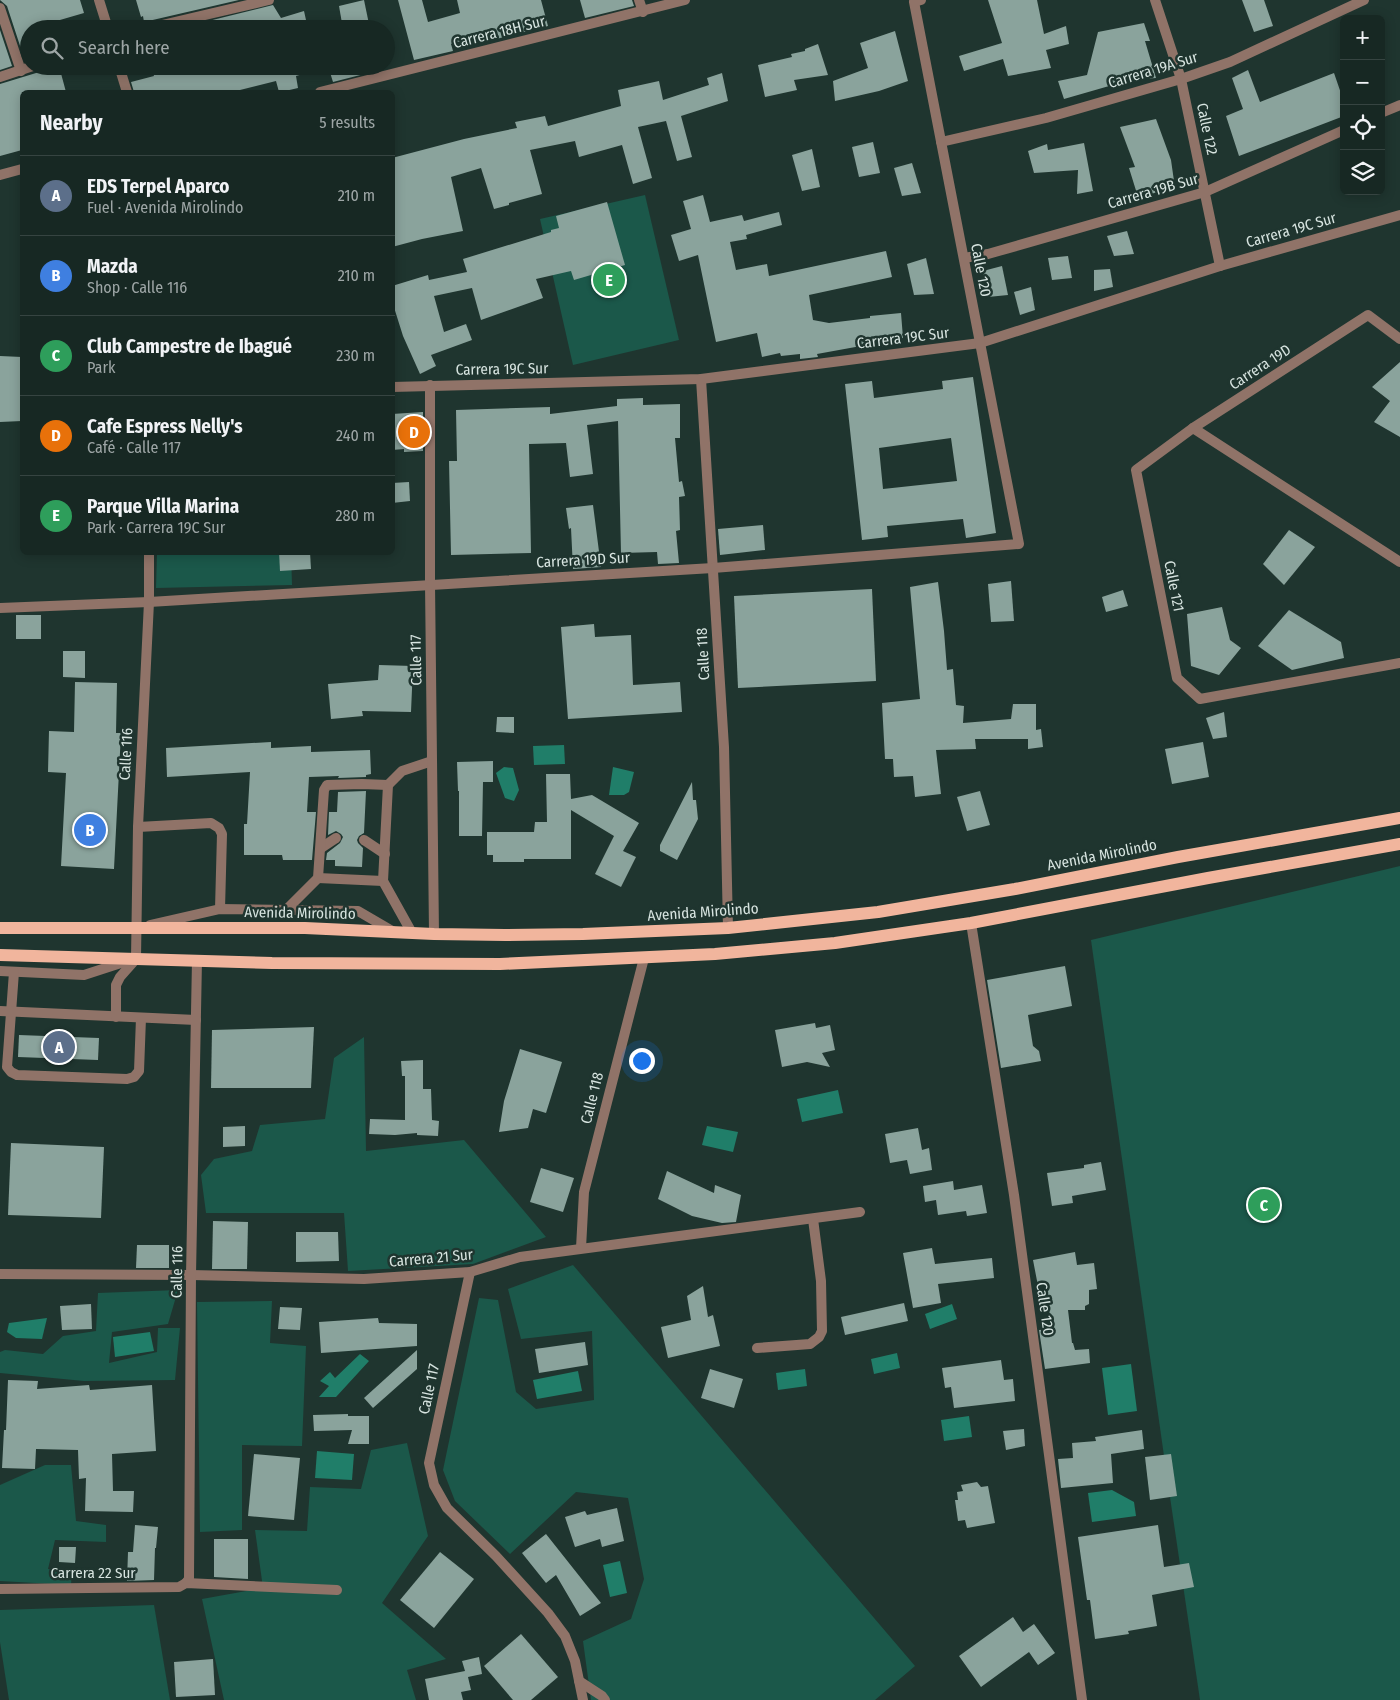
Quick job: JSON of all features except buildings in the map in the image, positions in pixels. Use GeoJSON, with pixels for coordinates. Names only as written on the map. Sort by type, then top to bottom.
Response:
{"type":"FeatureCollection","features":[{"type":"Feature","properties":{"kind":"main road","name":"Avenida Mirolindo"},"geometry":{"type":"LineString","coordinates":[[0,928],[305,928],[434,934],[583,934],[728,928],[878,912],[1015,889],[1178,857],[1400,818]]}},
{"type":"Feature","properties":{"kind":"main road"},"geometry":{"type":"LineString","coordinates":[[0,955],[291,963],[500,964],[715,954],[835,943],[971,923],[1400,844]]}},
{"type":"Feature","properties":{"kind":"street"},"geometry":{"type":"LineString","coordinates":[[99,0],[105,20]]}},
{"type":"Feature","properties":{"kind":"street"},"geometry":{"type":"LineString","coordinates":[[183,20],[269,0]]}},
{"type":"Feature","properties":{"kind":"street"},"geometry":{"type":"LineString","coordinates":[[640,0],[643,12]]}},
{"type":"Feature","properties":{"kind":"street","name":"Carrera 18H Sur"},"geometry":{"type":"LineString","coordinates":[[395,73],[685,0]]}},
{"type":"Feature","properties":{"kind":"street","name":"Calle 122"},"geometry":{"type":"LineString","coordinates":[[1155,0],[1181,79],[1220,266]]}},
{"type":"Feature","properties":{"kind":"street","name":"Carrera 19A Sur"},"geometry":{"type":"LineString","coordinates":[[941,142],[1046,118],[1181,79],[1230,62],[1364,0]]}},
{"type":"Feature","properties":{"kind":"street","name":"Calle 120"},"geometry":{"type":"LineString","coordinates":[[918,1],[941,142],[1019,544]]}},
{"type":"Feature","properties":{"kind":"street"},"geometry":{"type":"LineString","coordinates":[[0,8],[20,68]]}},
{"type":"Feature","properties":{"kind":"street"},"geometry":{"type":"LineString","coordinates":[[0,77],[20,71]]}},
{"type":"Feature","properties":{"kind":"street"},"geometry":{"type":"LineString","coordinates":[[122,75],[126,90]]}},
{"type":"Feature","properties":{"kind":"street","name":"Carrera 18H Sur"},"geometry":{"type":"LineString","coordinates":[[328,90],[389,75]]}},
{"type":"Feature","properties":{"kind":"street"},"geometry":{"type":"LineString","coordinates":[[1385,111],[1400,105]]}},
{"type":"Feature","properties":{"kind":"street","name":"Carrera 19B Sur"},"geometry":{"type":"LineString","coordinates":[[964,258],[988,254],[1205,192],[1340,132]]}},
{"type":"Feature","properties":{"kind":"street"},"geometry":{"type":"LineString","coordinates":[[0,175],[20,170]]}},
{"type":"Feature","properties":{"kind":"street","name":"Carrera 19C Sur"},"geometry":{"type":"LineString","coordinates":[[395,387],[701,379],[980,343],[1220,266],[1400,215]]}},
{"type":"Feature","properties":{"kind":"street","name":"Carrera 19D"},"geometry":{"type":"LineString","coordinates":[[1136,470],[1193,428],[1368,315],[1400,339]]}},
{"type":"Feature","properties":{"kind":"street","name":"Calle 118"},"geometry":{"type":"LineString","coordinates":[[701,379],[724,747],[728,928]]}},
{"type":"Feature","properties":{"kind":"street","name":"Calle 117"},"geometry":{"type":"LineString","coordinates":[[430,385],[434,934]]}},
{"type":"Feature","properties":{"kind":"street"},"geometry":{"type":"LineString","coordinates":[[1193,428],[1400,562]]}},
{"type":"Feature","properties":{"kind":"street","name":"Calle 121"},"geometry":{"type":"LineString","coordinates":[[1136,470],[1177,678],[1200,699],[1400,663]]}},
{"type":"Feature","properties":{"kind":"street","name":"Carrera 19D Sur"},"geometry":{"type":"LineString","coordinates":[[0,608],[149,602],[713,568],[1019,544]]}},
{"type":"Feature","properties":{"kind":"street","name":"Calle 116"},"geometry":{"type":"LineString","coordinates":[[136,958],[138,826],[149,602],[149,555]]}},
{"type":"Feature","properties":{"kind":"street"},"geometry":{"type":"LineString","coordinates":[[412,933],[383,881],[388,785],[402,771],[432,761]]}},
{"type":"Feature","properties":{"kind":"street"},"geometry":{"type":"LineString","coordinates":[[286,910],[318,878],[324,790],[327,785],[388,785]]}},
{"type":"Feature","properties":{"kind":"street"},"geometry":{"type":"LineString","coordinates":[[138,826],[212,823],[219,828],[222,834],[220,909]]}},
{"type":"Feature","properties":{"kind":"street"},"geometry":{"type":"LineString","coordinates":[[321,848],[336,838]]}},
{"type":"Feature","properties":{"kind":"street"},"geometry":{"type":"LineString","coordinates":[[364,840],[384,854]]}},
{"type":"Feature","properties":{"kind":"street"},"geometry":{"type":"LineString","coordinates":[[318,878],[383,881]]}},
{"type":"Feature","properties":{"kind":"street"},"geometry":{"type":"LineString","coordinates":[[137,927],[220,909],[358,911],[394,932]]}},
{"type":"Feature","properties":{"kind":"street","name":"Calle 120"},"geometry":{"type":"LineString","coordinates":[[971,923],[1014,1195],[1082,1700]]}},
{"type":"Feature","properties":{"kind":"street"},"geometry":{"type":"LineString","coordinates":[[0,971],[84,975],[136,958]]}},
{"type":"Feature","properties":{"kind":"street"},"geometry":{"type":"LineString","coordinates":[[116,1017],[116,985],[120,977],[136,958]]}},
{"type":"Feature","properties":{"kind":"street","name":"Calle 118"},"geometry":{"type":"LineString","coordinates":[[581,1248],[584,1192],[644,958]]}},
{"type":"Feature","properties":{"kind":"street","name":"Calle 116"},"geometry":{"type":"LineString","coordinates":[[186,1583],[189,1579],[197,960]]}},
{"type":"Feature","properties":{"kind":"street"},"geometry":{"type":"LineString","coordinates":[[14,972],[7,1066],[11,1072],[17,1075],[127,1079],[134,1077],[139,1071],[141,1018]]}},
{"type":"Feature","properties":{"kind":"street"},"geometry":{"type":"LineString","coordinates":[[0,1011],[196,1020]]}},
{"type":"Feature","properties":{"kind":"street","name":"Carrera 21 Sur"},"geometry":{"type":"LineString","coordinates":[[0,1274],[192,1275],[364,1279],[470,1272],[520,1257],[860,1212]]}},
{"type":"Feature","properties":{"kind":"street"},"geometry":{"type":"LineString","coordinates":[[757,1348],[810,1344],[822,1331],[821,1282],[813,1219]]}},
{"type":"Feature","properties":{"kind":"street","name":"Calle 117"},"geometry":{"type":"LineString","coordinates":[[470,1272],[429,1463],[434,1485],[447,1508],[496,1556],[548,1613],[565,1636],[575,1661],[583,1700]]}},
{"type":"Feature","properties":{"kind":"street","name":"Carrera 22 Sur"},"geometry":{"type":"LineString","coordinates":[[0,1589],[179,1587],[186,1583],[337,1590]]}},
{"type":"Feature","properties":{"kind":"street"},"geometry":{"type":"LineString","coordinates":[[579,1681],[605,1700]]}},
{"type":"Feature","properties":{"kind":"shaded area"},"geometry":{"type":"Polygon","coordinates":[[[645,195],[679,340],[573,365],[540,219],[645,195]]]}},
{"type":"Feature","properties":{"kind":"shaded area"},"geometry":{"type":"Polygon","coordinates":[[[157,555],[291,555],[292,585],[156,588],[157,555]]]}},
{"type":"Feature","properties":{"kind":"shaded area"},"geometry":{"type":"Polygon","coordinates":[[[564,745],[565,764],[534,765],[533,746],[564,745]]]}},
{"type":"Feature","properties":{"kind":"shaded area"},"geometry":{"type":"Polygon","coordinates":[[[504,767],[513,768],[519,790],[514,801],[505,798],[496,773],[504,767]]]}},
{"type":"Feature","properties":{"kind":"shaded area"},"geometry":{"type":"Polygon","coordinates":[[[613,767],[634,772],[629,792],[624,795],[609,795],[613,767]]]}},
{"type":"Feature","properties":{"kind":"shaded area"},"geometry":{"type":"Polygon","coordinates":[[[1400,866],[1400,1700],[1200,1700],[1091,940],[1400,866]]]}},
{"type":"Feature","properties":{"kind":"shaded area"},"geometry":{"type":"Polygon","coordinates":[[[364,1037],[366,1151],[464,1140],[546,1237],[473,1264],[348,1271],[344,1213],[206,1213],[201,1175],[214,1159],[252,1151],[260,1125],[325,1119],[334,1058],[364,1037]]]}},
{"type":"Feature","properties":{"kind":"shaded area"},"geometry":{"type":"Polygon","coordinates":[[[838,1090],[843,1113],[802,1122],[797,1099],[838,1090]]]}},
{"type":"Feature","properties":{"kind":"shaded area"},"geometry":{"type":"Polygon","coordinates":[[[707,1126],[738,1132],[733,1152],[702,1145],[707,1126]]]}},
{"type":"Feature","properties":{"kind":"shaded area"},"geometry":{"type":"Polygon","coordinates":[[[573,1265],[915,1666],[875,1700],[591,1700],[583,1641],[631,1619],[644,1579],[628,1498],[576,1492],[510,1554],[455,1501],[443,1470],[479,1298],[498,1300],[516,1392],[536,1409],[594,1400],[592,1331],[521,1339],[508,1289],[573,1265]]]}},
{"type":"Feature","properties":{"kind":"shaded area"},"geometry":{"type":"Polygon","coordinates":[[[178,1290],[168,1324],[112,1332],[109,1363],[157,1352],[158,1328],[180,1328],[175,1380],[84,1381],[0,1373],[0,1352],[5,1350],[43,1354],[63,1336],[96,1331],[98,1293],[178,1290]]]}},
{"type":"Feature","properties":{"kind":"shaded area"},"geometry":{"type":"Polygon","coordinates":[[[272,1301],[270,1343],[306,1346],[302,1446],[242,1445],[242,1530],[200,1532],[197,1302],[272,1301]]]}},
{"type":"Feature","properties":{"kind":"shaded area"},"geometry":{"type":"Polygon","coordinates":[[[952,1304],[957,1319],[930,1329],[925,1314],[952,1304]]]}},
{"type":"Feature","properties":{"kind":"shaded area"},"geometry":{"type":"Polygon","coordinates":[[[47,1318],[42,1339],[16,1338],[7,1332],[9,1323],[47,1318]]]}},
{"type":"Feature","properties":{"kind":"shaded area"},"geometry":{"type":"Polygon","coordinates":[[[150,1332],[154,1351],[115,1357],[113,1337],[150,1332]]]}},
{"type":"Feature","properties":{"kind":"shaded area"},"geometry":{"type":"Polygon","coordinates":[[[897,1353],[900,1368],[874,1374],[871,1359],[897,1353]]]}},
{"type":"Feature","properties":{"kind":"shaded area"},"geometry":{"type":"Polygon","coordinates":[[[360,1354],[369,1361],[336,1397],[319,1397],[329,1386],[320,1381],[330,1372],[335,1378],[360,1354]]]}},
{"type":"Feature","properties":{"kind":"shaded area"},"geometry":{"type":"Polygon","coordinates":[[[1131,1364],[1137,1411],[1108,1415],[1102,1368],[1131,1364]]]}},
{"type":"Feature","properties":{"kind":"shaded area"},"geometry":{"type":"Polygon","coordinates":[[[805,1369],[807,1386],[778,1390],[776,1373],[805,1369]]]}},
{"type":"Feature","properties":{"kind":"shaded area"},"geometry":{"type":"Polygon","coordinates":[[[578,1371],[582,1391],[537,1399],[533,1380],[578,1371]]]}},
{"type":"Feature","properties":{"kind":"shaded area"},"geometry":{"type":"Polygon","coordinates":[[[969,1416],[972,1437],[944,1441],[941,1420],[969,1416]]]}},
{"type":"Feature","properties":{"kind":"shaded area"},"geometry":{"type":"Polygon","coordinates":[[[407,1443],[428,1536],[382,1603],[446,1659],[407,1670],[416,1700],[224,1700],[202,1599],[263,1588],[255,1530],[307,1531],[310,1487],[361,1489],[371,1450],[407,1443]]]}},
{"type":"Feature","properties":{"kind":"shaded area"},"geometry":{"type":"Polygon","coordinates":[[[317,1451],[354,1454],[352,1480],[315,1478],[317,1451]]]}},
{"type":"Feature","properties":{"kind":"shaded area"},"geometry":{"type":"Polygon","coordinates":[[[45,1465],[71,1465],[76,1521],[106,1525],[106,1542],[55,1540],[48,1569],[72,1571],[71,1585],[0,1581],[0,1485],[45,1465]]]}},
{"type":"Feature","properties":{"kind":"shaded area"},"geometry":{"type":"Polygon","coordinates":[[[1112,1490],[1134,1502],[1136,1516],[1092,1522],[1088,1493],[1112,1490]]]}},
{"type":"Feature","properties":{"kind":"shaded area"},"geometry":{"type":"Polygon","coordinates":[[[620,1561],[627,1593],[610,1597],[603,1565],[620,1561]]]}},
{"type":"Feature","properties":{"kind":"shaded area"},"geometry":{"type":"Polygon","coordinates":[[[154,1605],[170,1700],[9,1700],[0,1642],[0,1610],[154,1605]]]}},
{"type":"Feature","properties":{"kind":"place","name":"Parque Villa Marina"},"geometry":{"type":"Point","coordinates":[609,280]}},
{"type":"Feature","properties":{"kind":"place","name":"Cafe Espress Nelly's"},"geometry":{"type":"Point","coordinates":[414,432]}},
{"type":"Feature","properties":{"kind":"place","name":"Mazda"},"geometry":{"type":"Point","coordinates":[90,830]}},
{"type":"Feature","properties":{"kind":"place","name":"EDS Terpel Aparco"},"geometry":{"type":"Point","coordinates":[59,1047]}},
{"type":"Feature","properties":{"kind":"place","name":"Club Campestre de Ibagué"},"geometry":{"type":"Point","coordinates":[1264,1205]}}]}
